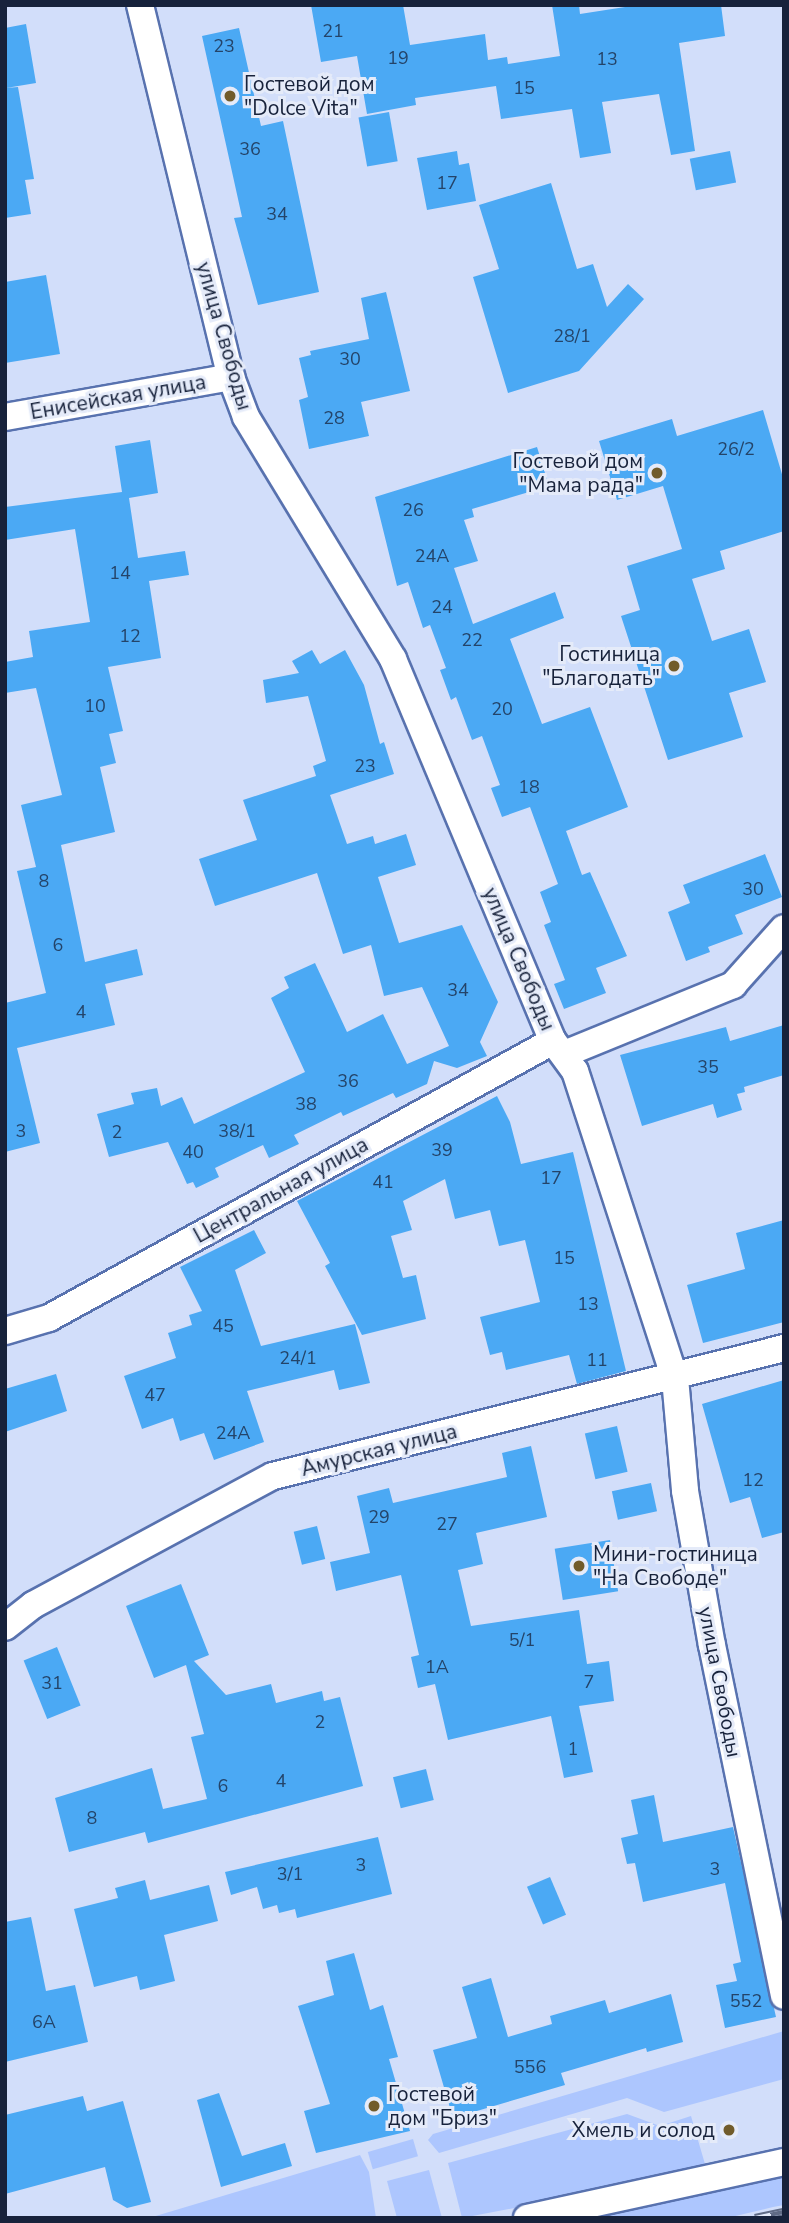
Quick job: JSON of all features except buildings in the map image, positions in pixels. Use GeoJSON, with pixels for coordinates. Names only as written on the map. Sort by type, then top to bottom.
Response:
{"type":"FeatureCollection","features":[{"type":"Feature","properties":{"kind":"street","name":"улица Свободы"},"geometry":{"type":"LineString","coordinates":[[140,5],[231,377],[259,442],[393,659],[559,1047],[575,1071],[675,1378],[685,1492],[710,1632],[784,1996]]}},
{"type":"Feature","properties":{"kind":"street","name":"Енисейская улица"},"geometry":{"type":"LineString","coordinates":[[5,417],[231,377]]}},
{"type":"Feature","properties":{"kind":"street","name":"Центральная улица"},"geometry":{"type":"LineString","coordinates":[[5,1331],[49,1318],[559,1047],[733,985],[784,928]]}},
{"type":"Feature","properties":{"kind":"street","name":"Амурская улица"},"geometry":{"type":"LineString","coordinates":[[5,1627],[33,1605],[273,1476],[675,1378],[784,1348]]}},
{"type":"Feature","properties":{"kind":"street"},"geometry":{"type":"LineString","coordinates":[[527,2218],[784,2162]]}},
{"type":"Feature","properties":{"kind":"shaded area"},"geometry":{"type":"Polygon","coordinates":[[[784,2031],[784,2079],[664,2112],[627,2098],[439,2153],[428,2140],[433,2134],[784,2031]]]}},
{"type":"Feature","properties":{"kind":"shaded area"},"geometry":{"type":"Polygon","coordinates":[[[627,2114],[660,2126],[691,2116],[707,2171],[462,2218],[448,2163],[627,2114]]]}},
{"type":"Feature","properties":{"kind":"shaded area"},"geometry":{"type":"Polygon","coordinates":[[[413,2139],[418,2156],[373,2169],[368,2152],[413,2139]]]}},
{"type":"Feature","properties":{"kind":"shaded area"},"geometry":{"type":"Polygon","coordinates":[[[360,2155],[369,2172],[376,2218],[149,2218],[360,2155]]]}},
{"type":"Feature","properties":{"kind":"shaded area"},"geometry":{"type":"Polygon","coordinates":[[[429,2170],[442,2218],[397,2218],[387,2181],[429,2170]]]}},
{"type":"Feature","properties":{"kind":"shaded area"},"geometry":{"type":"Polygon","coordinates":[[[784,2171],[784,2205],[727,2218],[577,2218],[784,2171]]]}},
{"type":"Feature","properties":{"kind":"railway"},"geometry":{"type":"LineString","coordinates":[[755,2218],[784,2212]]}},
{"type":"Feature","properties":{"kind":"place","name":"Гостевой дом \"Dolce Vita\""},"geometry":{"type":"Point","coordinates":[230,96]}},
{"type":"Feature","properties":{"kind":"place","name":"Гостевой дом \"Мама рада\""},"geometry":{"type":"Point","coordinates":[657,473]}},
{"type":"Feature","properties":{"kind":"place","name":"Гостиница \"Благодать\""},"geometry":{"type":"Point","coordinates":[674,666]}},
{"type":"Feature","properties":{"kind":"place","name":"Мини-гостиница \"На Свободе\""},"geometry":{"type":"Point","coordinates":[579,1566]}},
{"type":"Feature","properties":{"kind":"place","name":"Гостевой дом \"Бриз\""},"geometry":{"type":"Point","coordinates":[374,2106]}},
{"type":"Feature","properties":{"kind":"place","name":"Хмель и солод"},"geometry":{"type":"Point","coordinates":[729,2130]}}]}
